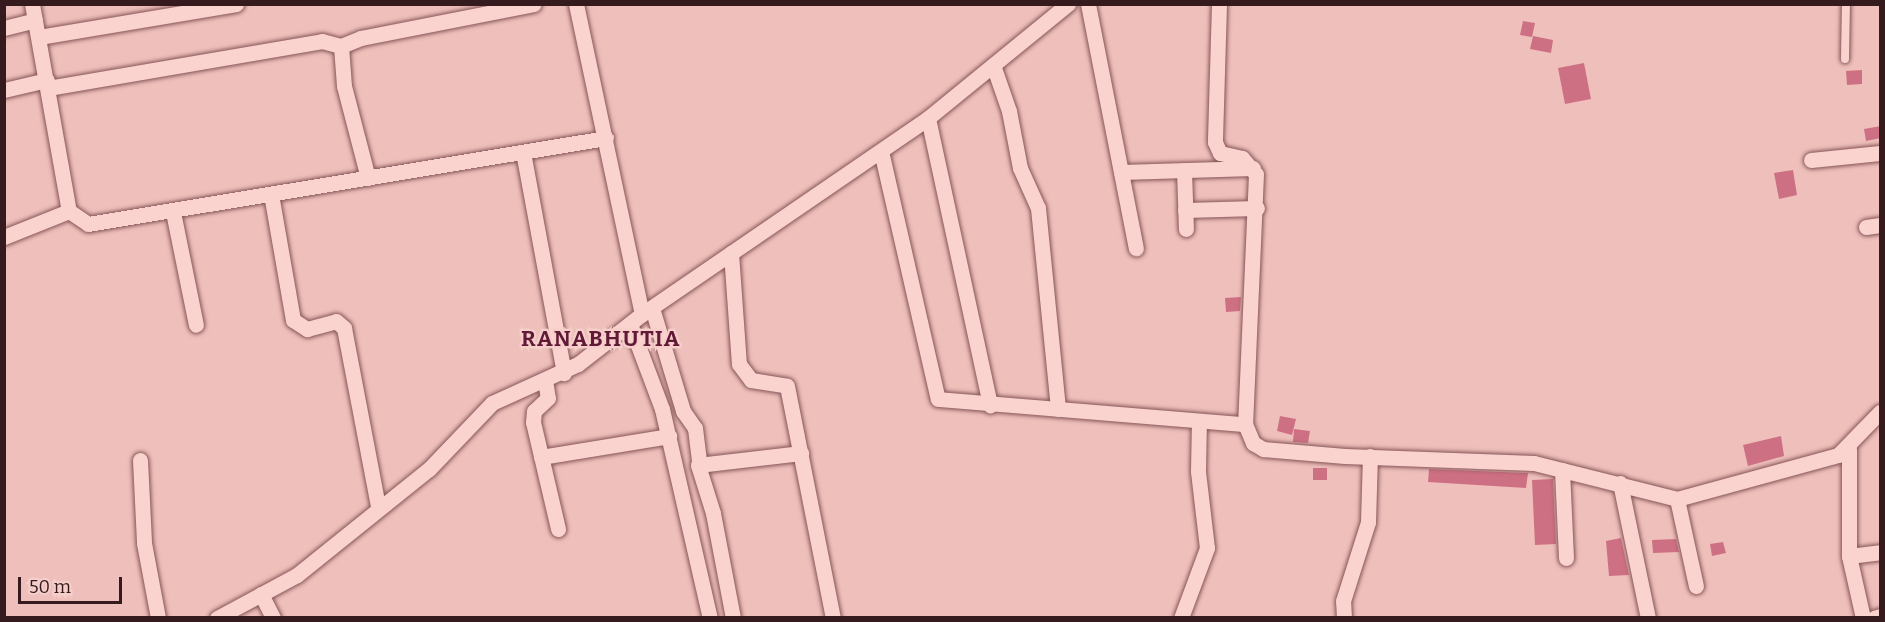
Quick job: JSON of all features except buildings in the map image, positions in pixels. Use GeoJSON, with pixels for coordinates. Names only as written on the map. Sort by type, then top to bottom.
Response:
{"type":"FeatureCollection","features":[{"type":"Feature","properties":{"kind":"street"},"geometry":{"type":"LineString","coordinates":[[32,4],[69,211],[88,224],[173,212],[606,138]]}},
{"type":"Feature","properties":{"kind":"street"},"geometry":{"type":"LineString","coordinates":[[39,37],[236,4]]}},
{"type":"Feature","properties":{"kind":"street"},"geometry":{"type":"LineString","coordinates":[[4,90],[322,41],[341,46],[361,38],[534,4]]}},
{"type":"Feature","properties":{"kind":"street"},"geometry":{"type":"LineString","coordinates":[[576,4],[647,311],[683,411],[695,428],[699,463],[733,618]]}},
{"type":"Feature","properties":{"kind":"street"},"geometry":{"type":"LineString","coordinates":[[217,618],[297,575],[378,506],[429,469],[492,403],[564,373],[647,311],[928,118],[1068,4]]}},
{"type":"Feature","properties":{"kind":"street"},"geometry":{"type":"LineString","coordinates":[[1088,4],[1136,248]]}},
{"type":"Feature","properties":{"kind":"street"},"geometry":{"type":"LineString","coordinates":[[1219,4],[1215,142],[1220,153],[1242,158],[1253,168],[1257,208],[1245,424],[1253,443],[1263,449],[1534,463],[1677,499],[1849,449],[1881,412]]}},
{"type":"Feature","properties":{"kind":"street"},"geometry":{"type":"LineString","coordinates":[[4,28],[35,20]]}},
{"type":"Feature","properties":{"kind":"street"},"geometry":{"type":"LineString","coordinates":[[341,46],[344,86],[368,178]]}},
{"type":"Feature","properties":{"kind":"street"},"geometry":{"type":"LineString","coordinates":[[993,65],[1009,111],[1020,168],[1038,208],[1058,409]]}},
{"type":"Feature","properties":{"kind":"street"},"geometry":{"type":"LineString","coordinates":[[928,118],[990,405]]}},
{"type":"Feature","properties":{"kind":"street"},"geometry":{"type":"LineString","coordinates":[[881,151],[934,394],[943,402],[1245,424]]}},
{"type":"Feature","properties":{"kind":"street"},"geometry":{"type":"LineString","coordinates":[[523,152],[564,373]]}},
{"type":"Feature","properties":{"kind":"street"},"geometry":{"type":"LineString","coordinates":[[1811,160],[1881,153]]}},
{"type":"Feature","properties":{"kind":"street"},"geometry":{"type":"LineString","coordinates":[[1121,172],[1253,168]]}},
{"type":"Feature","properties":{"kind":"street"},"geometry":{"type":"LineString","coordinates":[[1184,170],[1186,229]]}},
{"type":"Feature","properties":{"kind":"street"},"geometry":{"type":"LineString","coordinates":[[271,195],[293,320],[307,329],[336,321],[344,328],[378,506]]}},
{"type":"Feature","properties":{"kind":"street"},"geometry":{"type":"LineString","coordinates":[[1185,210],[1257,208]]}},
{"type":"Feature","properties":{"kind":"street"},"geometry":{"type":"LineString","coordinates":[[4,237],[69,211]]}},
{"type":"Feature","properties":{"kind":"street"},"geometry":{"type":"LineString","coordinates":[[173,212],[196,326]]}},
{"type":"Feature","properties":{"kind":"street"},"geometry":{"type":"LineString","coordinates":[[731,253],[741,370],[751,380],[787,386],[833,618]]}},
{"type":"Feature","properties":{"kind":"street"},"geometry":{"type":"LineString","coordinates":[[630,324],[669,436],[710,618]]}},
{"type":"Feature","properties":{"kind":"street"},"geometry":{"type":"LineString","coordinates":[[545,380],[548,398],[532,416],[558,529]]}},
{"type":"Feature","properties":{"kind":"street"},"geometry":{"type":"LineString","coordinates":[[1181,618],[1207,548],[1198,471],[1199,421]]}},
{"type":"Feature","properties":{"kind":"street"},"geometry":{"type":"LineString","coordinates":[[541,457],[669,436]]}},
{"type":"Feature","properties":{"kind":"street"},"geometry":{"type":"LineString","coordinates":[[1849,449],[1849,556],[1863,618]]}},
{"type":"Feature","properties":{"kind":"street"},"geometry":{"type":"LineString","coordinates":[[699,463],[801,453]]}},
{"type":"Feature","properties":{"kind":"street"},"geometry":{"type":"LineString","coordinates":[[1344,618],[1343,601],[1368,522],[1370,456]]}},
{"type":"Feature","properties":{"kind":"street"},"geometry":{"type":"LineString","coordinates":[[141,460],[144,543],[158,618]]}},
{"type":"Feature","properties":{"kind":"street"},"geometry":{"type":"LineString","coordinates":[[1562,470],[1566,558]]}},
{"type":"Feature","properties":{"kind":"street"},"geometry":{"type":"LineString","coordinates":[[1620,483],[1647,618]]}},
{"type":"Feature","properties":{"kind":"street"},"geometry":{"type":"LineString","coordinates":[[1677,499],[1696,586]]}},
{"type":"Feature","properties":{"kind":"street"},"geometry":{"type":"LineString","coordinates":[[1849,556],[1881,552]]}},
{"type":"Feature","properties":{"kind":"street"},"geometry":{"type":"LineString","coordinates":[[261,594],[273,618]]}},
{"type":"Feature","properties":{"kind":"street"},"geometry":{"type":"LineString","coordinates":[[1874,618],[1881,616]]}},
{"type":"Feature","properties":{"kind":"lane"},"geometry":{"type":"LineString","coordinates":[[1845,59],[1846,4]]}},
{"type":"Feature","properties":{"kind":"district","name":"RANABHUTIA"},"geometry":{"type":"Point","coordinates":[601,339]}}]}
